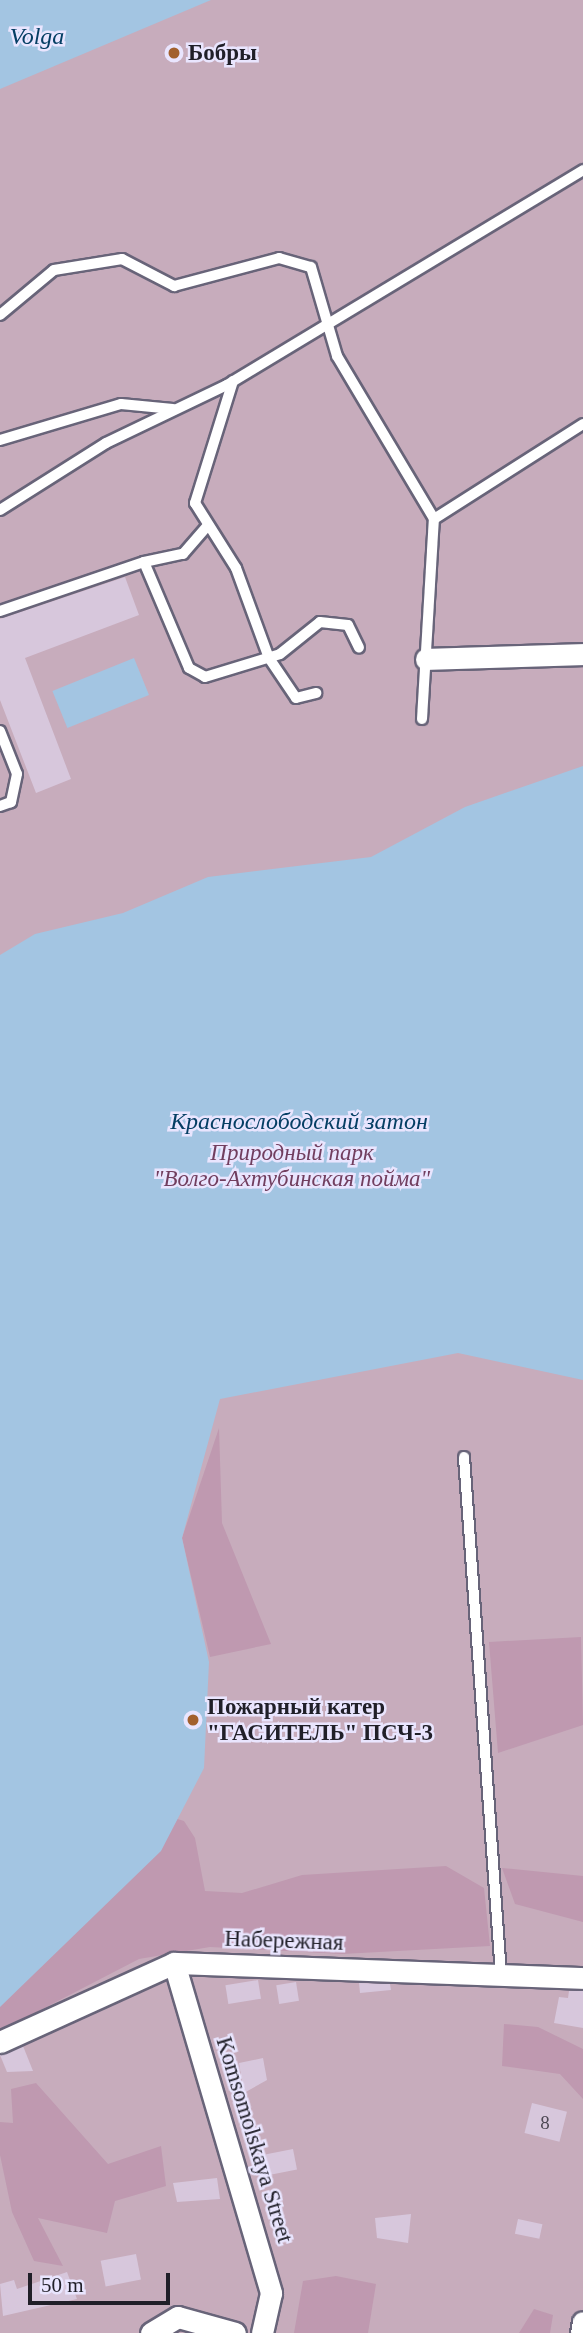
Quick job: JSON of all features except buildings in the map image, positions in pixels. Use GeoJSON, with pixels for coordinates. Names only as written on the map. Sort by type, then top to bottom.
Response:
{"type":"FeatureCollection","features":[{"type":"Feature","properties":{"kind":"street"},"geometry":{"type":"LineString","coordinates":[[426,659],[583,654]]}},
{"type":"Feature","properties":{"kind":"street","name":"Набережная"},"geometry":{"type":"LineString","coordinates":[[0,2042],[174,1963],[583,1978]]}},
{"type":"Feature","properties":{"kind":"street","name":"Komsomolskaya Street"},"geometry":{"type":"LineString","coordinates":[[174,1963],[271,2293],[262,2333]]}},
{"type":"Feature","properties":{"kind":"street"},"geometry":{"type":"LineString","coordinates":[[151,2333],[178,2317],[235,2333]]}},
{"type":"Feature","properties":{"kind":"street"},"geometry":{"type":"LineString","coordinates":[[581,2333],[583,2322]]}},
{"type":"Feature","properties":{"kind":"lane"},"geometry":{"type":"LineString","coordinates":[[0,510],[36,483],[173,409],[233,381],[329,320],[583,170]]}},
{"type":"Feature","properties":{"kind":"lane"},"geometry":{"type":"LineString","coordinates":[[0,315],[54,270],[122,259],[174,286],[279,258],[311,267],[338,356],[353,393],[434,519],[422,719]]}},
{"type":"Feature","properties":{"kind":"lane"},"geometry":{"type":"LineString","coordinates":[[233,381],[195,503],[236,568],[269,658],[296,698],[316,693]]}},
{"type":"Feature","properties":{"kind":"lane"},"geometry":{"type":"LineString","coordinates":[[0,440],[121,404],[173,409]]}},
{"type":"Feature","properties":{"kind":"lane"},"geometry":{"type":"LineString","coordinates":[[434,519],[583,424]]}},
{"type":"Feature","properties":{"kind":"lane"},"geometry":{"type":"LineString","coordinates":[[0,611],[144,562],[183,554],[208,525]]}},
{"type":"Feature","properties":{"kind":"lane"},"geometry":{"type":"LineString","coordinates":[[144,562],[189,668],[205,677],[269,658],[333,619],[348,625],[359,648]]}},
{"type":"Feature","properties":{"kind":"lane"},"geometry":{"type":"LineString","coordinates":[[0,731],[17,774],[11,802],[0,806]]}},
{"type":"Feature","properties":{"kind":"lane"},"geometry":{"type":"LineString","coordinates":[[464,1457],[501,1975]]}},
{"type":"Feature","properties":{"kind":"green space","name":"Природный парк \"Волго-Ахтубинская пойма\""},"geometry":{"type":"Polygon","coordinates":[[[0,0],[583,0],[583,2333],[0,2333],[0,0]]]}},
{"type":"Feature","properties":{"kind":"shaded area"},"geometry":{"type":"Polygon","coordinates":[[[219,1428],[222,1523],[271,1644],[210,1657],[182,1538],[219,1428]]]}},
{"type":"Feature","properties":{"kind":"shaded area"},"geometry":{"type":"Polygon","coordinates":[[[581,1637],[583,1725],[498,1753],[489,1642],[581,1637]]]}},
{"type":"Feature","properties":{"kind":"shaded area"},"geometry":{"type":"Polygon","coordinates":[[[154,1812],[184,1821],[195,1838],[205,1891],[242,1893],[302,1875],[446,1866],[484,1888],[490,1946],[342,1954],[210,1947],[139,1959],[0,2031],[0,1936],[154,1812]]]}},
{"type":"Feature","properties":{"kind":"shaded area"},"geometry":{"type":"Polygon","coordinates":[[[502,1868],[583,1876],[583,1922],[515,1904],[502,1868]]]}},
{"type":"Feature","properties":{"kind":"shaded area"},"geometry":{"type":"Polygon","coordinates":[[[504,2024],[538,2027],[583,2049],[583,2099],[560,2074],[502,2066],[504,2024]]]}},
{"type":"Feature","properties":{"kind":"shaded area"},"geometry":{"type":"Polygon","coordinates":[[[36,2083],[108,2164],[161,2146],[166,2186],[115,2201],[107,2233],[38,2218],[63,2266],[34,2261],[12,2212],[0,2155],[0,2122],[13,2123],[11,2089],[36,2083]]]}},
{"type":"Feature","properties":{"kind":"shaded area"},"geometry":{"type":"Polygon","coordinates":[[[336,2276],[376,2284],[368,2333],[294,2333],[303,2281],[336,2276]]]}},
{"type":"Feature","properties":{"kind":"shaded area"},"geometry":{"type":"Polygon","coordinates":[[[534,2309],[553,2315],[550,2333],[519,2333],[534,2309]]]}},
{"type":"Feature","properties":{"kind":"water","name":"Volga"},"geometry":{"type":"Polygon","coordinates":[[[0,0],[211,0],[0,89],[0,0]]]}},
{"type":"Feature","properties":{"kind":"water"},"geometry":{"type":"Polygon","coordinates":[[[134,658],[149,695],[67,728],[52,691],[134,658]]]}},
{"type":"Feature","properties":{"kind":"water","name":"Краснослободский затон"},"geometry":{"type":"Polygon","coordinates":[[[583,766],[583,1380],[458,1353],[220,1399],[182,1538],[209,1662],[204,1768],[161,1851],[0,2007],[0,955],[35,934],[123,913],[208,877],[371,857],[465,807],[583,766]]]}},
{"type":"Feature","properties":{"kind":"place","name":"Бобры"},"geometry":{"type":"Point","coordinates":[174,53]}},
{"type":"Feature","properties":{"kind":"place","name":"Пожарный катер \"ГАСИТЕЛЬ\" ПСЧ-3"},"geometry":{"type":"Point","coordinates":[193,1720]}}]}
